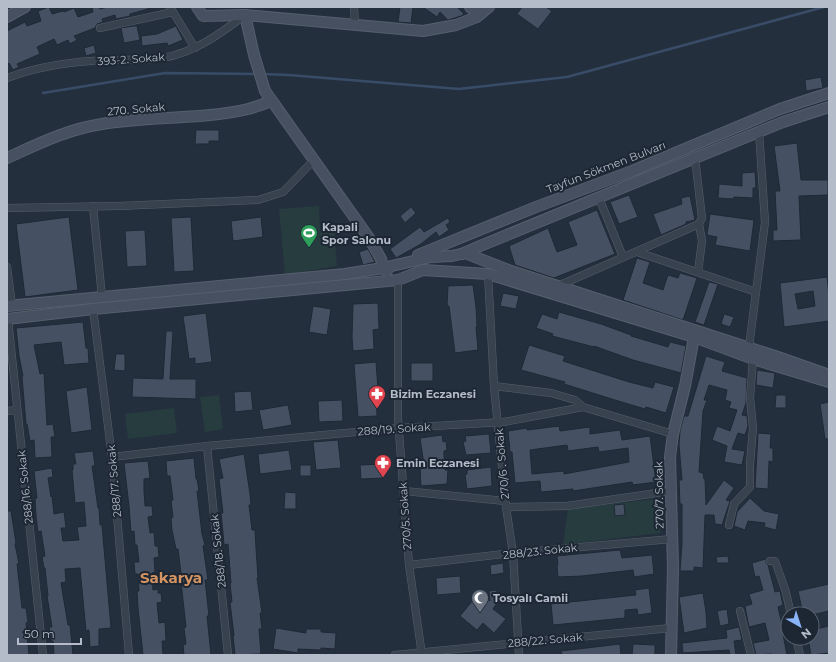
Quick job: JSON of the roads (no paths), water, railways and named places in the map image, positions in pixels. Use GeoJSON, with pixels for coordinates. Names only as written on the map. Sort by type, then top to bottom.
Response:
{"type":"FeatureCollection","features":[{"type":"Feature","properties":{"kind":"street"},"geometry":{"type":"LineString","coordinates":[[8,15],[25,7]]}},
{"type":"Feature","properties":{"kind":"street"},"geometry":{"type":"LineString","coordinates":[[197,7],[203,16],[245,15],[423,30],[456,25],[477,17],[489,7]]}},
{"type":"Feature","properties":{"kind":"street"},"geometry":{"type":"LineString","coordinates":[[354,7],[354,25]]}},
{"type":"Feature","properties":{"kind":"street"},"geometry":{"type":"LineString","coordinates":[[470,7],[480,14]]}},
{"type":"Feature","properties":{"kind":"street"},"geometry":{"type":"LineString","coordinates":[[100,28],[171,10],[195,48]]}},
{"type":"Feature","properties":{"kind":"street"},"geometry":{"type":"LineString","coordinates":[[245,15],[254,55],[265,90],[271,101],[369,238],[381,259],[398,280]]}},
{"type":"Feature","properties":{"kind":"street","name":"393-2. Sokak"},"geometry":{"type":"LineString","coordinates":[[7,78],[20,73],[65,64],[107,60],[162,58],[195,48],[220,35],[245,15]]}},
{"type":"Feature","properties":{"kind":"street","name":"Tayfun Sökmen Bulvarı"},"geometry":{"type":"LineString","coordinates":[[387,267],[632,170],[780,109],[829,93]]}},
{"type":"Feature","properties":{"kind":"street","name":"270. Sokak"},"geometry":{"type":"LineString","coordinates":[[7,158],[46,140],[69,132],[102,124],[228,113],[249,109],[271,101]]}},
{"type":"Feature","properties":{"kind":"street"},"geometry":{"type":"LineString","coordinates":[[7,319],[93,309],[398,280],[465,254],[480,246],[759,131],[829,107]]}},
{"type":"Feature","properties":{"kind":"street"},"geometry":{"type":"LineString","coordinates":[[749,347],[765,222],[759,131]]}},
{"type":"Feature","properties":{"kind":"street"},"geometry":{"type":"LineString","coordinates":[[695,158],[702,218],[699,224],[702,241],[698,272]]}},
{"type":"Feature","properties":{"kind":"street"},"geometry":{"type":"LineString","coordinates":[[7,208],[258,200],[283,192],[314,160]]}},
{"type":"Feature","properties":{"kind":"street"},"geometry":{"type":"LineString","coordinates":[[599,198],[623,258]]}},
{"type":"Feature","properties":{"kind":"street"},"geometry":{"type":"LineString","coordinates":[[93,206],[102,297]]}},
{"type":"Feature","properties":{"kind":"street"},"geometry":{"type":"LineString","coordinates":[[558,286],[699,224]]}},
{"type":"Feature","properties":{"kind":"street"},"geometry":{"type":"LineString","coordinates":[[637,252],[756,292]]}},
{"type":"Feature","properties":{"kind":"street"},"geometry":{"type":"LineString","coordinates":[[7,267],[9,305],[345,274],[387,267],[431,257],[465,254],[508,270],[749,347],[829,375]]}},
{"type":"Feature","properties":{"kind":"street"},"geometry":{"type":"LineString","coordinates":[[423,270],[488,274],[694,337],[753,359],[829,382]]}},
{"type":"Feature","properties":{"kind":"street","name":"270/6 . Sokak"},"geometry":{"type":"LineString","coordinates":[[488,274],[494,386],[505,504],[512,553],[519,655]]}},
{"type":"Feature","properties":{"kind":"street","name":"270/5. Sokak"},"geometry":{"type":"LineString","coordinates":[[398,280],[399,428],[409,566],[422,654]]}},
{"type":"Feature","properties":{"kind":"street","name":"288/17. Sokak"},"geometry":{"type":"LineString","coordinates":[[93,309],[112,457],[129,655]]}},
{"type":"Feature","properties":{"kind":"street","name":"288/16. Sokak"},"geometry":{"type":"LineString","coordinates":[[7,319],[43,655]]}},
{"type":"Feature","properties":{"kind":"street","name":"270/7. Sokak"},"geometry":{"type":"LineString","coordinates":[[671,655],[673,568],[670,457],[673,434],[685,386],[694,337]]}},
{"type":"Feature","properties":{"kind":"street"},"geometry":{"type":"LineString","coordinates":[[729,525],[734,504],[750,488],[753,428],[750,398],[753,359]]}},
{"type":"Feature","properties":{"kind":"street"},"geometry":{"type":"LineString","coordinates":[[494,386],[551,393],[575,400],[583,407]]}},
{"type":"Feature","properties":{"kind":"street","name":"288/19. Sokak"},"geometry":{"type":"LineString","coordinates":[[112,457],[207,446],[399,428],[498,422],[583,407],[673,434]]}},
{"type":"Feature","properties":{"kind":"street"},"geometry":{"type":"LineString","coordinates":[[7,411],[17,410]]}},
{"type":"Feature","properties":{"kind":"street","name":"288/18. Sokak"},"geometry":{"type":"LineString","coordinates":[[207,446],[228,655]]}},
{"type":"Feature","properties":{"kind":"street"},"geometry":{"type":"LineString","coordinates":[[404,491],[505,504],[567,506],[671,491]]}},
{"type":"Feature","properties":{"kind":"street","name":"288/23. Sokak"},"geometry":{"type":"LineString","coordinates":[[409,566],[512,553],[672,539]]}},
{"type":"Feature","properties":{"kind":"street"},"geometry":{"type":"LineString","coordinates":[[770,561],[775,561],[789,606]]}},
{"type":"Feature","properties":{"kind":"street"},"geometry":{"type":"LineString","coordinates":[[740,611],[751,655]]}},
{"type":"Feature","properties":{"kind":"street","name":"288/22. Sokak"},"geometry":{"type":"LineString","coordinates":[[395,655],[469,652],[518,643],[671,628]]}},
{"type":"Feature","properties":{"kind":"waterway"},"geometry":{"type":"LineString","coordinates":[[262,74],[459,89],[567,77],[824,7]]}},
{"type":"Feature","properties":{"kind":"waterway"},"geometry":{"type":"LineString","coordinates":[[43,93],[165,73],[257,74]]}},
{"type":"Feature","properties":{"kind":"place","name":"Kapali Spor Salonu"},"geometry":{"type":"Point","coordinates":[309,248]}},
{"type":"Feature","properties":{"kind":"place","name":"Bizim Eczanesi"},"geometry":{"type":"Point","coordinates":[377,409]}},
{"type":"Feature","properties":{"kind":"place","name":"Emin Eczanesi"},"geometry":{"type":"Point","coordinates":[383,478]}},
{"type":"Feature","properties":{"kind":"place","name":"Tosyalı Camii"},"geometry":{"type":"Point","coordinates":[480,613]}},
{"type":"Feature","properties":{"kind":"district","name":"Sakarya"},"geometry":{"type":"Point","coordinates":[171,578]}}]}
